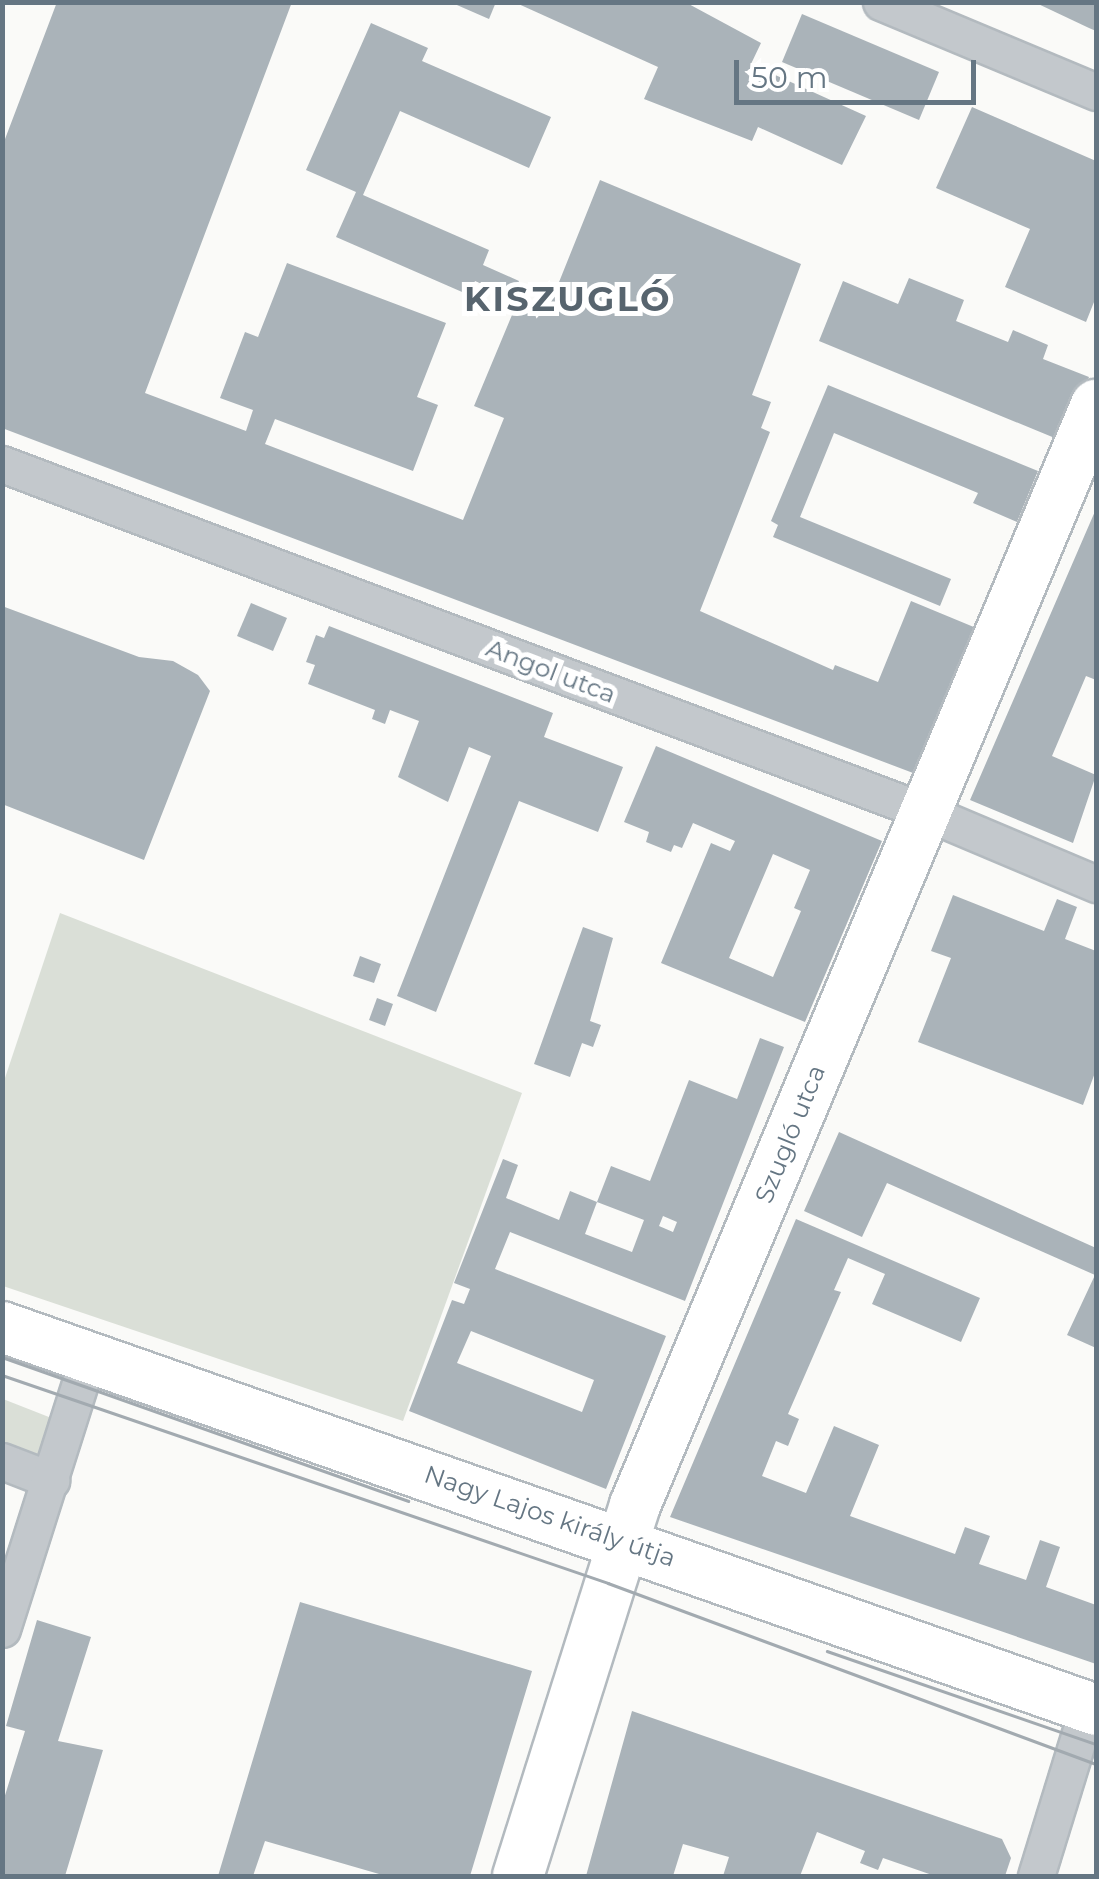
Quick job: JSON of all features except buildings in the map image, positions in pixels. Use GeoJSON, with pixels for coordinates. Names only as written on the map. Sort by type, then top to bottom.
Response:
{"type":"FeatureCollection","features":[{"type":"Feature","properties":{"kind":"street"},"geometry":{"type":"LineString","coordinates":[[881,2],[1096,92]]}},
{"type":"Feature","properties":{"kind":"street","name":"Szugló utca"},"geometry":{"type":"LineString","coordinates":[[518,1876],[622,1541],[923,810],[1096,404]]}},
{"type":"Feature","properties":{"kind":"street","name":"Angol utca"},"geometry":{"type":"LineString","coordinates":[[2,464],[923,810],[1096,884]]}},
{"type":"Feature","properties":{"kind":"street","name":"Nagy Lajos király útja"},"geometry":{"type":"LineString","coordinates":[[2,1326],[1092,1709]]}},
{"type":"Feature","properties":{"kind":"street"},"geometry":{"type":"LineString","coordinates":[[2,1629],[89,1355]]}},
{"type":"Feature","properties":{"kind":"street"},"geometry":{"type":"LineString","coordinates":[[2,1461],[51,1480]]}},
{"type":"Feature","properties":{"kind":"street"},"geometry":{"type":"LineString","coordinates":[[1036,1876],[1092,1709]]}},
{"type":"Feature","properties":{"kind":"shaded area"},"geometry":{"type":"Polygon","coordinates":[[[60,913],[522,1093],[403,1421],[3,1286],[3,1084],[60,913]]]}},
{"type":"Feature","properties":{"kind":"shaded area"},"geometry":{"type":"Polygon","coordinates":[[[3,1399],[54,1419],[38,1460],[3,1448],[3,1399]]]}},
{"type":"Feature","properties":{"kind":"tram line"},"geometry":{"type":"LineString","coordinates":[[2,1357],[408,1501]]}},
{"type":"Feature","properties":{"kind":"tram line"},"geometry":{"type":"LineString","coordinates":[[2,1375],[608,1583],[1096,1764]]}},
{"type":"Feature","properties":{"kind":"tram line"},"geometry":{"type":"LineString","coordinates":[[827,1651],[1096,1744]]}},
{"type":"Feature","properties":{"kind":"district","name":"KISZUGLÓ"},"geometry":{"type":"Point","coordinates":[568,299]}}]}
